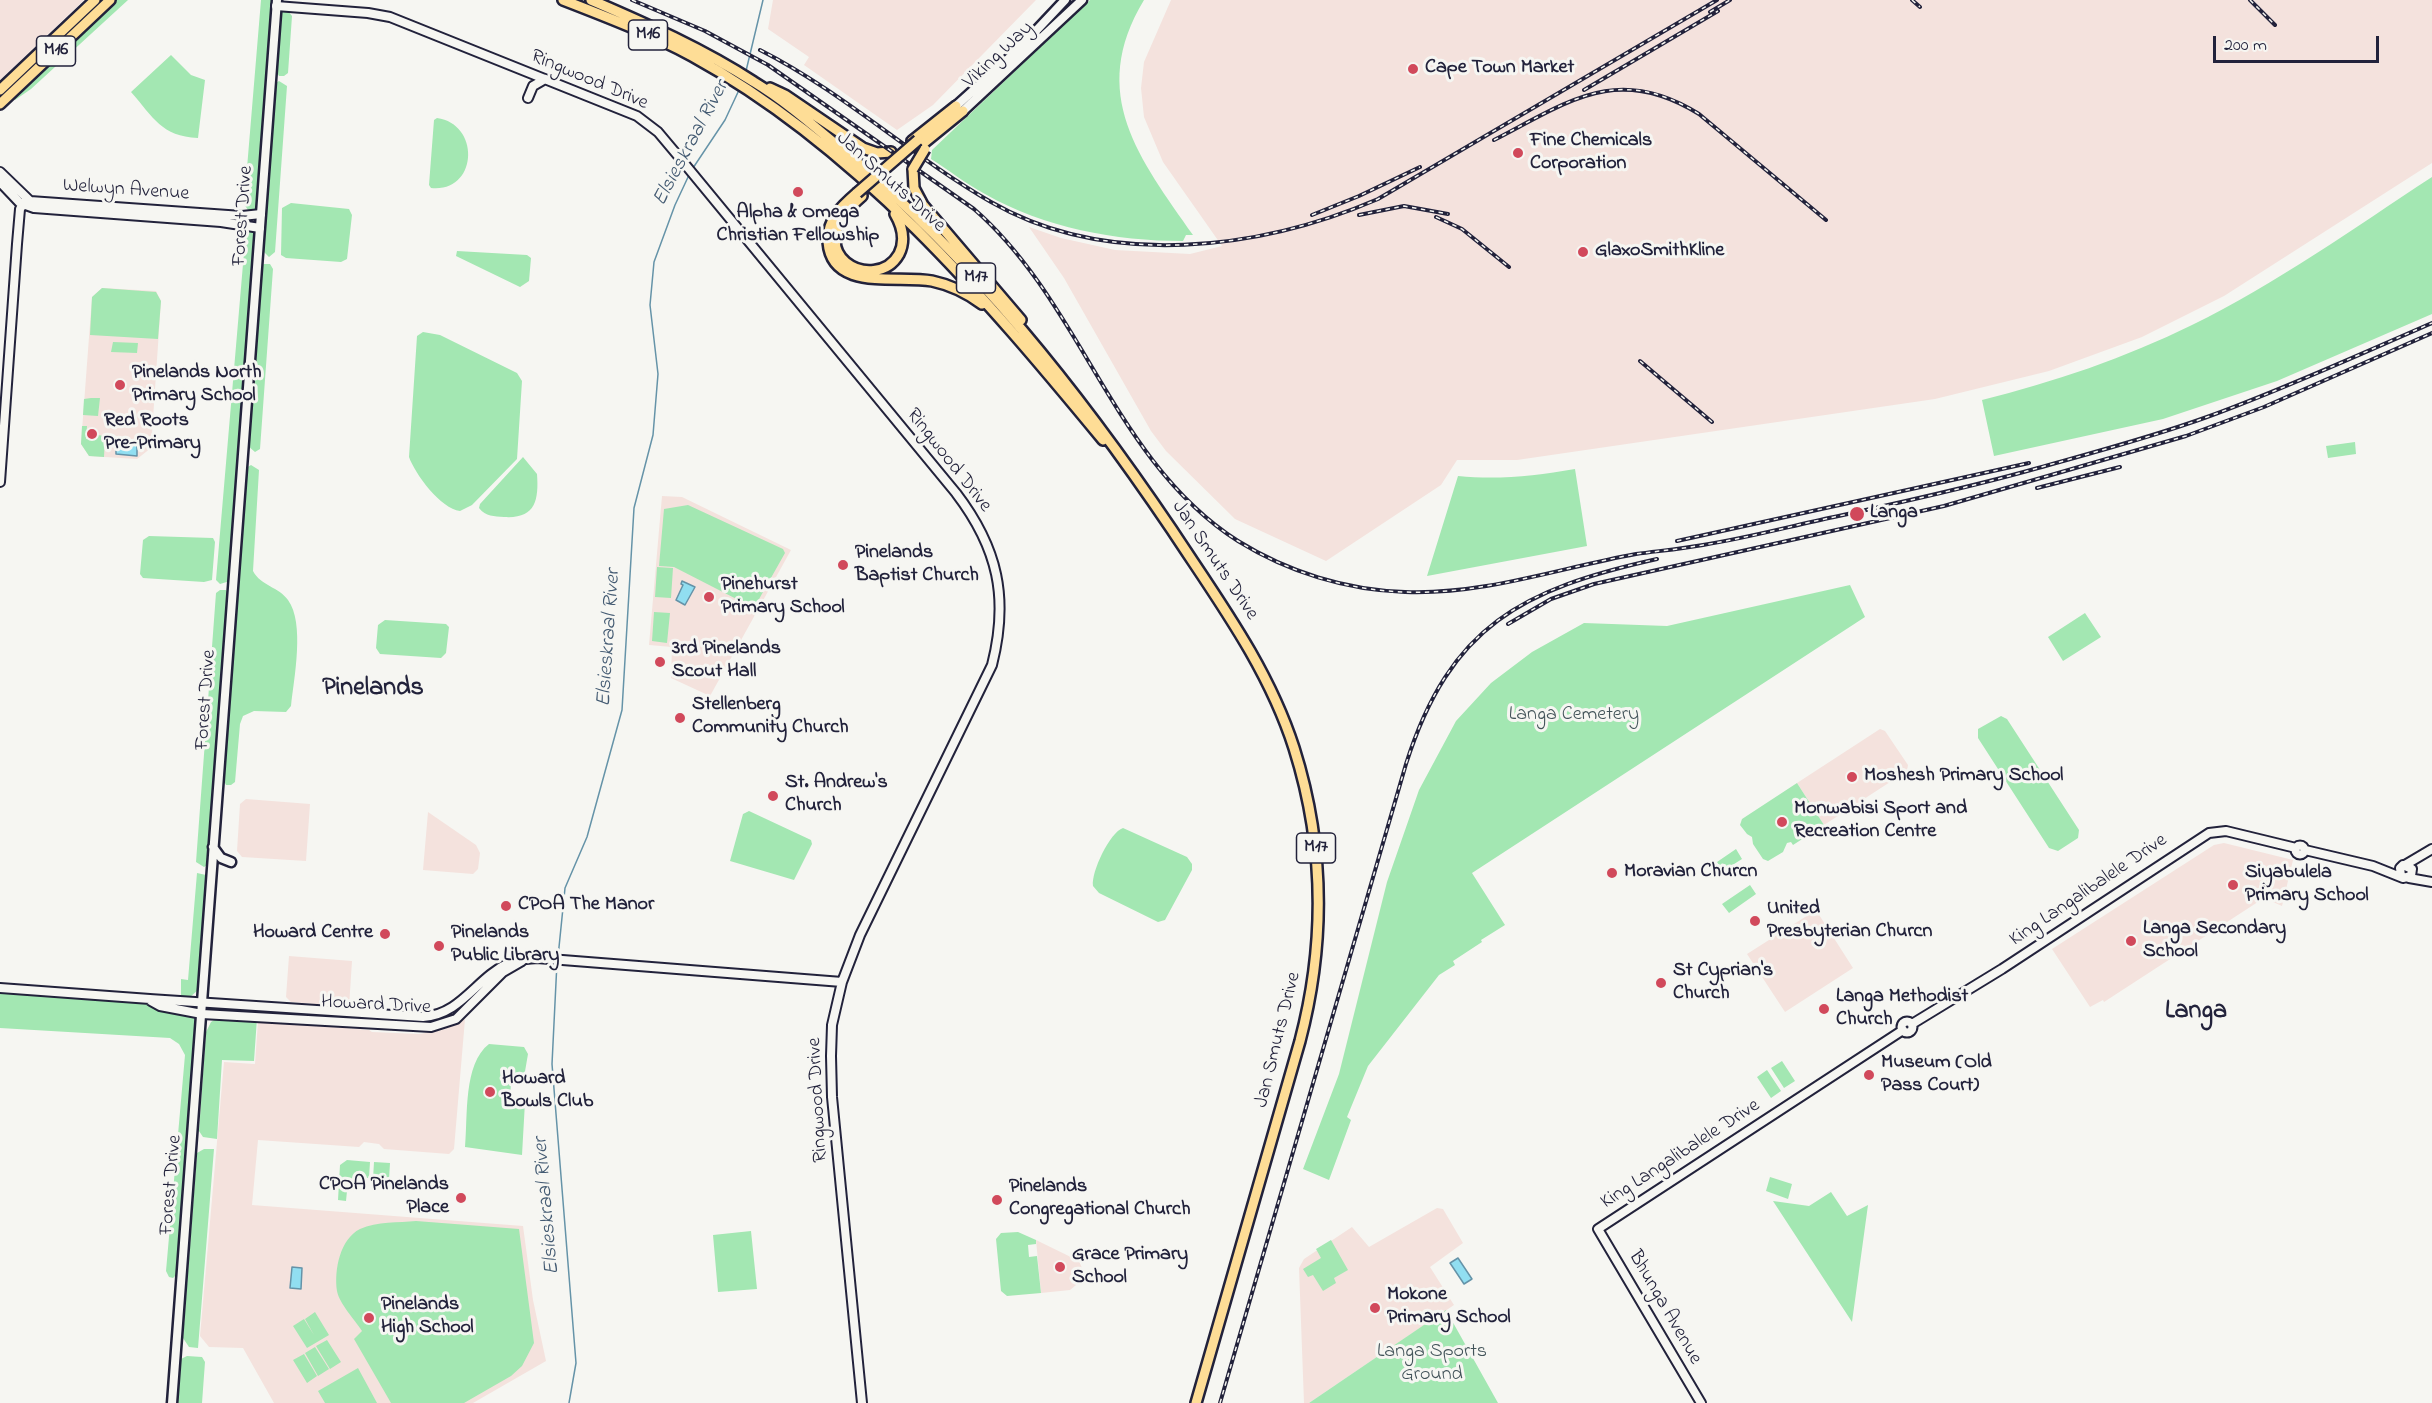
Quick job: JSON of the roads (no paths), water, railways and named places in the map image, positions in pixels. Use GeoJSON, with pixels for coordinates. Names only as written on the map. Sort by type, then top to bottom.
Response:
{"type":"FeatureCollection","features":[{"type":"Feature","properties":{"kind":"main road","name":"M16"},"geometry":{"type":"LineString","coordinates":[[0,90],[95,0]]}},
{"type":"Feature","properties":{"kind":"main road","name":"M16"},"geometry":{"type":"LineString","coordinates":[[0,104],[110,0]]}},
{"type":"Feature","properties":{"kind":"main road","name":"Jan Smuts Drive"},"geometry":{"type":"LineString","coordinates":[[563,0],[663,42],[752,84],[804,118],[887,188],[977,278],[1049,361],[1120,453],[1246,641],[1276,700],[1305,786],[1314,824],[1320,879],[1318,956],[1312,998],[1196,1403]]}},
{"type":"Feature","properties":{"kind":"main road","name":"Jan Smuts Drive"},"geometry":{"type":"LineString","coordinates":[[591,0],[665,33],[730,73]]}},
{"type":"Feature","properties":{"kind":"main road","name":"Viking Way"},"geometry":{"type":"LineString","coordinates":[[960,109],[1065,0]]}},
{"type":"Feature","properties":{"kind":"main road","name":"Viking Way"},"geometry":{"type":"LineString","coordinates":[[960,109],[1082,0]]}},
{"type":"Feature","properties":{"kind":"main road","name":"Forest Drive"},"geometry":{"type":"LineString","coordinates":[[172,1403],[277,3]]}},
{"type":"Feature","properties":{"kind":"main road","name":"Jan Smuts Drive"},"geometry":{"type":"LineString","coordinates":[[752,84],[879,195],[922,236],[1044,367],[1152,501]]}},
{"type":"Feature","properties":{"kind":"main road"},"geometry":{"type":"LineString","coordinates":[[752,84],[785,95],[863,148],[877,153],[891,152],[919,144]]}},
{"type":"Feature","properties":{"kind":"main road"},"geometry":{"type":"LineString","coordinates":[[960,109],[836,213],[829,229],[829,248],[840,267],[861,278],[914,278],[939,282],[973,298],[1000,318]]}},
{"type":"Feature","properties":{"kind":"main road"},"geometry":{"type":"LineString","coordinates":[[919,144],[914,169],[914,188],[923,205],[1010,306],[1049,361]]}},
{"type":"Feature","properties":{"kind":"main road"},"geometry":{"type":"LineString","coordinates":[[860,194],[840,219],[835,240],[838,252],[847,263],[870,271],[891,264],[903,244],[898,219],[879,195]]}},
{"type":"Feature","properties":{"kind":"main road"},"geometry":{"type":"LineString","coordinates":[[213,846],[221,858],[231,862]]}},
{"type":"Feature","properties":{"kind":"street","name":"Ringwood Drive"},"geometry":{"type":"LineString","coordinates":[[277,3],[380,14],[637,116],[657,132],[682,160],[967,508],[985,538],[997,574],[1000,617],[992,665],[860,936],[842,982],[832,1025],[831,1076],[862,1403]]}},
{"type":"Feature","properties":{"kind":"street"},"geometry":{"type":"LineString","coordinates":[[528,98],[533,86],[545,79]]}},
{"type":"Feature","properties":{"kind":"street"},"geometry":{"type":"LineString","coordinates":[[0,172],[24,202]]}},
{"type":"Feature","properties":{"kind":"street"},"geometry":{"type":"LineString","coordinates":[[0,182],[24,202]]}},
{"type":"Feature","properties":{"kind":"street"},"geometry":{"type":"LineString","coordinates":[[0,482],[20,217],[24,202]]}},
{"type":"Feature","properties":{"kind":"street","name":"Welwyn Avenue"},"geometry":{"type":"LineString","coordinates":[[24,202],[242,216],[261,214]]}},
{"type":"Feature","properties":{"kind":"street","name":"Welwyn Avenue"},"geometry":{"type":"LineString","coordinates":[[24,202],[34,208],[220,222],[260,228]]}},
{"type":"Feature","properties":{"kind":"street"},"geometry":{"type":"LineString","coordinates":[[20,217],[25,211],[34,208]]}},
{"type":"Feature","properties":{"kind":"street","name":"King Langalibalele Drive"},"geometry":{"type":"LineString","coordinates":[[1598,1229],[1903,1030],[1910,1031],[1912,1024],[1995,974],[2209,833],[2226,831],[2296,848],[2298,854],[2305,850],[2373,866],[2407,871]]}},
{"type":"Feature","properties":{"kind":"street"},"geometry":{"type":"LineString","coordinates":[[2432,850],[2407,871],[2432,881]]}},
{"type":"Feature","properties":{"kind":"street","name":"Howard Drive"},"geometry":{"type":"LineString","coordinates":[[151,1001],[203,1001],[433,1017],[462,1003],[497,969],[510,962],[544,959],[842,982]]}},
{"type":"Feature","properties":{"kind":"street","name":"Howard Drive"},"geometry":{"type":"LineString","coordinates":[[151,1001],[202,1014],[431,1027],[456,1019],[503,972],[523,960]]}},
{"type":"Feature","properties":{"kind":"street"},"geometry":{"type":"LineString","coordinates":[[0,988],[151,1001]]}},
{"type":"Feature","properties":{"kind":"street","name":"Bhunga Avenue"},"geometry":{"type":"LineString","coordinates":[[1598,1229],[1701,1403]]}},
{"type":"Feature","properties":{"kind":"water"},"geometry":{"type":"Polygon","coordinates":[[[116,444],[137,445],[137,456],[116,454],[116,444]]]}},
{"type":"Feature","properties":{"kind":"water"},"geometry":{"type":"Polygon","coordinates":[[[682,581],[695,587],[685,605],[676,600],[683,585],[682,581]]]}},
{"type":"Feature","properties":{"kind":"water"},"geometry":{"type":"Polygon","coordinates":[[[1458,1258],[1472,1279],[1464,1284],[1450,1263],[1458,1258]]]}},
{"type":"Feature","properties":{"kind":"water"},"geometry":{"type":"Polygon","coordinates":[[[292,1267],[302,1268],[301,1289],[290,1288],[292,1267]]]}},
{"type":"Feature","properties":{"kind":"waterway","name":"Elsieskraal River"},"geometry":{"type":"LineString","coordinates":[[746,71],[763,0]]}},
{"type":"Feature","properties":{"kind":"waterway","name":"Elsieskraal River"},"geometry":{"type":"LineString","coordinates":[[693,168],[725,120],[739,90]]}},
{"type":"Feature","properties":{"kind":"waterway","name":"Elsieskraal River"},"geometry":{"type":"LineString","coordinates":[[558,957],[565,888],[587,837],[622,710],[634,508],[653,435],[658,374],[650,305],[654,262],[689,175]]}},
{"type":"Feature","properties":{"kind":"waterway","name":"Elsieskraal River"},"geometry":{"type":"LineString","coordinates":[[557,962],[552,1064],[576,1363],[569,1403]]}},
{"type":"Feature","properties":{"kind":"railway"},"geometry":{"type":"LineString","coordinates":[[632,0],[705,31],[768,65],[974,209],[1012,247],[1044,290],[1128,426],[1159,469],[1195,508],[1238,541],[1277,562],[1318,577],[1361,588],[1434,592],[1493,585],[1636,554],[1736,539],[1962,488],[2102,450],[2186,424],[2293,383],[2432,323]]}},
{"type":"Feature","properties":{"kind":"railway"},"geometry":{"type":"LineString","coordinates":[[760,50],[820,85],[962,184],[991,202],[1036,223],[1084,237],[1134,244],[1184,245],[1235,240],[1284,230],[1332,217],[1378,199],[1717,0]]}},
{"type":"Feature","properties":{"kind":"railway"},"geometry":{"type":"LineString","coordinates":[[1710,12],[1730,0]]}},
{"type":"Feature","properties":{"kind":"railway"},"geometry":{"type":"LineString","coordinates":[[1912,0],[1920,7]]}},
{"type":"Feature","properties":{"kind":"railway"},"geometry":{"type":"LineString","coordinates":[[2250,0],[2275,25]]}},
{"type":"Feature","properties":{"kind":"railway"},"geometry":{"type":"LineString","coordinates":[[1584,90],[1718,11]]}},
{"type":"Feature","properties":{"kind":"railway"},"geometry":{"type":"LineString","coordinates":[[1494,140],[1546,113],[1594,94],[1618,90],[1643,91],[1670,99],[1699,114],[1826,220]]}},
{"type":"Feature","properties":{"kind":"railway"},"geometry":{"type":"LineString","coordinates":[[1312,215],[1420,167]]}},
{"type":"Feature","properties":{"kind":"railway"},"geometry":{"type":"LineString","coordinates":[[1359,215],[1404,206],[1448,214]]}},
{"type":"Feature","properties":{"kind":"railway"},"geometry":{"type":"LineString","coordinates":[[1436,217],[1462,229],[1509,267]]}},
{"type":"Feature","properties":{"kind":"railway"},"geometry":{"type":"LineString","coordinates":[[1508,624],[1551,599],[1594,584],[1944,506],[2186,436],[2264,407],[2432,333]]}},
{"type":"Feature","properties":{"kind":"railway"},"geometry":{"type":"LineString","coordinates":[[1640,361],[1712,422]]}},
{"type":"Feature","properties":{"kind":"railway"},"geometry":{"type":"LineString","coordinates":[[1677,541],[2029,463]]}},
{"type":"Feature","properties":{"kind":"railway"},"geometry":{"type":"LineString","coordinates":[[2037,488],[2120,467]]}},
{"type":"Feature","properties":{"kind":"railway"},"geometry":{"type":"LineString","coordinates":[[1220,1403],[1406,764],[1424,717],[1445,678],[1469,646],[1498,621],[1530,600],[1567,584],[1657,559]]}},
{"type":"Feature","properties":{"kind":"place","name":"Cape Town Market"},"geometry":{"type":"Point","coordinates":[1413,69]}},
{"type":"Feature","properties":{"kind":"place","name":"Fine Chemicals Corporation"},"geometry":{"type":"Point","coordinates":[1518,153]}},
{"type":"Feature","properties":{"kind":"place","name":"Alpha & Omega Christian Fellowship"},"geometry":{"type":"Point","coordinates":[798,192]}},
{"type":"Feature","properties":{"kind":"place","name":"GlaxoSmithKline"},"geometry":{"type":"Point","coordinates":[1583,252]}},
{"type":"Feature","properties":{"kind":"place","name":"Pinelands North Primary School"},"geometry":{"type":"Point","coordinates":[120,385]}},
{"type":"Feature","properties":{"kind":"place","name":"Red Roots Pre-Primary"},"geometry":{"type":"Point","coordinates":[92,434]}},
{"type":"Feature","properties":{"kind":"place","name":"Langa"},"geometry":{"type":"Point","coordinates":[1857,514]}},
{"type":"Feature","properties":{"kind":"place","name":"Pinelands Baptist Church"},"geometry":{"type":"Point","coordinates":[843,565]}},
{"type":"Feature","properties":{"kind":"place","name":"Pinehurst Primary School"},"geometry":{"type":"Point","coordinates":[709,597]}},
{"type":"Feature","properties":{"kind":"place","name":"3rd Pinelands Scout Hall"},"geometry":{"type":"Point","coordinates":[660,662]}},
{"type":"Feature","properties":{"kind":"place","name":"Stellenberg Community Church"},"geometry":{"type":"Point","coordinates":[680,718]}},
{"type":"Feature","properties":{"kind":"place","name":"Moshesh Primary School"},"geometry":{"type":"Point","coordinates":[1852,777]}},
{"type":"Feature","properties":{"kind":"place","name":"St. Andrew's Church"},"geometry":{"type":"Point","coordinates":[773,796]}},
{"type":"Feature","properties":{"kind":"place","name":"Monwabisi Sport and Recreation Centre"},"geometry":{"type":"Point","coordinates":[1782,822]}},
{"type":"Feature","properties":{"kind":"place","name":"Moravian Churcn"},"geometry":{"type":"Point","coordinates":[1612,873]}},
{"type":"Feature","properties":{"kind":"place","name":"Siyabulela Primary School"},"geometry":{"type":"Point","coordinates":[2233,885]}},
{"type":"Feature","properties":{"kind":"place","name":"CPOA The Manor"},"geometry":{"type":"Point","coordinates":[506,906]}},
{"type":"Feature","properties":{"kind":"place","name":"United Presbyterian Churcn"},"geometry":{"type":"Point","coordinates":[1755,921]}},
{"type":"Feature","properties":{"kind":"place","name":"Howard Centre"},"geometry":{"type":"Point","coordinates":[385,934]}},
{"type":"Feature","properties":{"kind":"place","name":"Langa Secondary School"},"geometry":{"type":"Point","coordinates":[2131,941]}},
{"type":"Feature","properties":{"kind":"place","name":"Pinelands Public Library"},"geometry":{"type":"Point","coordinates":[439,946]}},
{"type":"Feature","properties":{"kind":"place","name":"St Cyprian's Church"},"geometry":{"type":"Point","coordinates":[1661,983]}},
{"type":"Feature","properties":{"kind":"place","name":"Langa Methodist Church"},"geometry":{"type":"Point","coordinates":[1824,1009]}},
{"type":"Feature","properties":{"kind":"place","name":"Museum (Old Pass Court)"},"geometry":{"type":"Point","coordinates":[1869,1075]}},
{"type":"Feature","properties":{"kind":"place","name":"Howard Bowls Club"},"geometry":{"type":"Point","coordinates":[490,1092]}},
{"type":"Feature","properties":{"kind":"place","name":"CPOA Pinelands Place"},"geometry":{"type":"Point","coordinates":[461,1198]}},
{"type":"Feature","properties":{"kind":"place","name":"Pinelands Congregational Church"},"geometry":{"type":"Point","coordinates":[997,1200]}},
{"type":"Feature","properties":{"kind":"place","name":"Grace Primary School"},"geometry":{"type":"Point","coordinates":[1060,1267]}},
{"type":"Feature","properties":{"kind":"place","name":"Mokone Primary School"},"geometry":{"type":"Point","coordinates":[1375,1308]}},
{"type":"Feature","properties":{"kind":"place","name":"Pinelands High School"},"geometry":{"type":"Point","coordinates":[369,1318]}},
{"type":"Feature","properties":{"kind":"district","name":"Pinelands"},"geometry":{"type":"Point","coordinates":[373,690]}},
{"type":"Feature","properties":{"kind":"district","name":"Langa"},"geometry":{"type":"Point","coordinates":[2196,1013]}},
{"type":"Feature","properties":{"kind":"park label","name":"Langa Cemetery"},"geometry":{"type":"Point","coordinates":[1574,716]}},
{"type":"Feature","properties":{"kind":"park label","name":"Langa Sports Ground"},"geometry":{"type":"Point","coordinates":[1432,1364]}}]}
